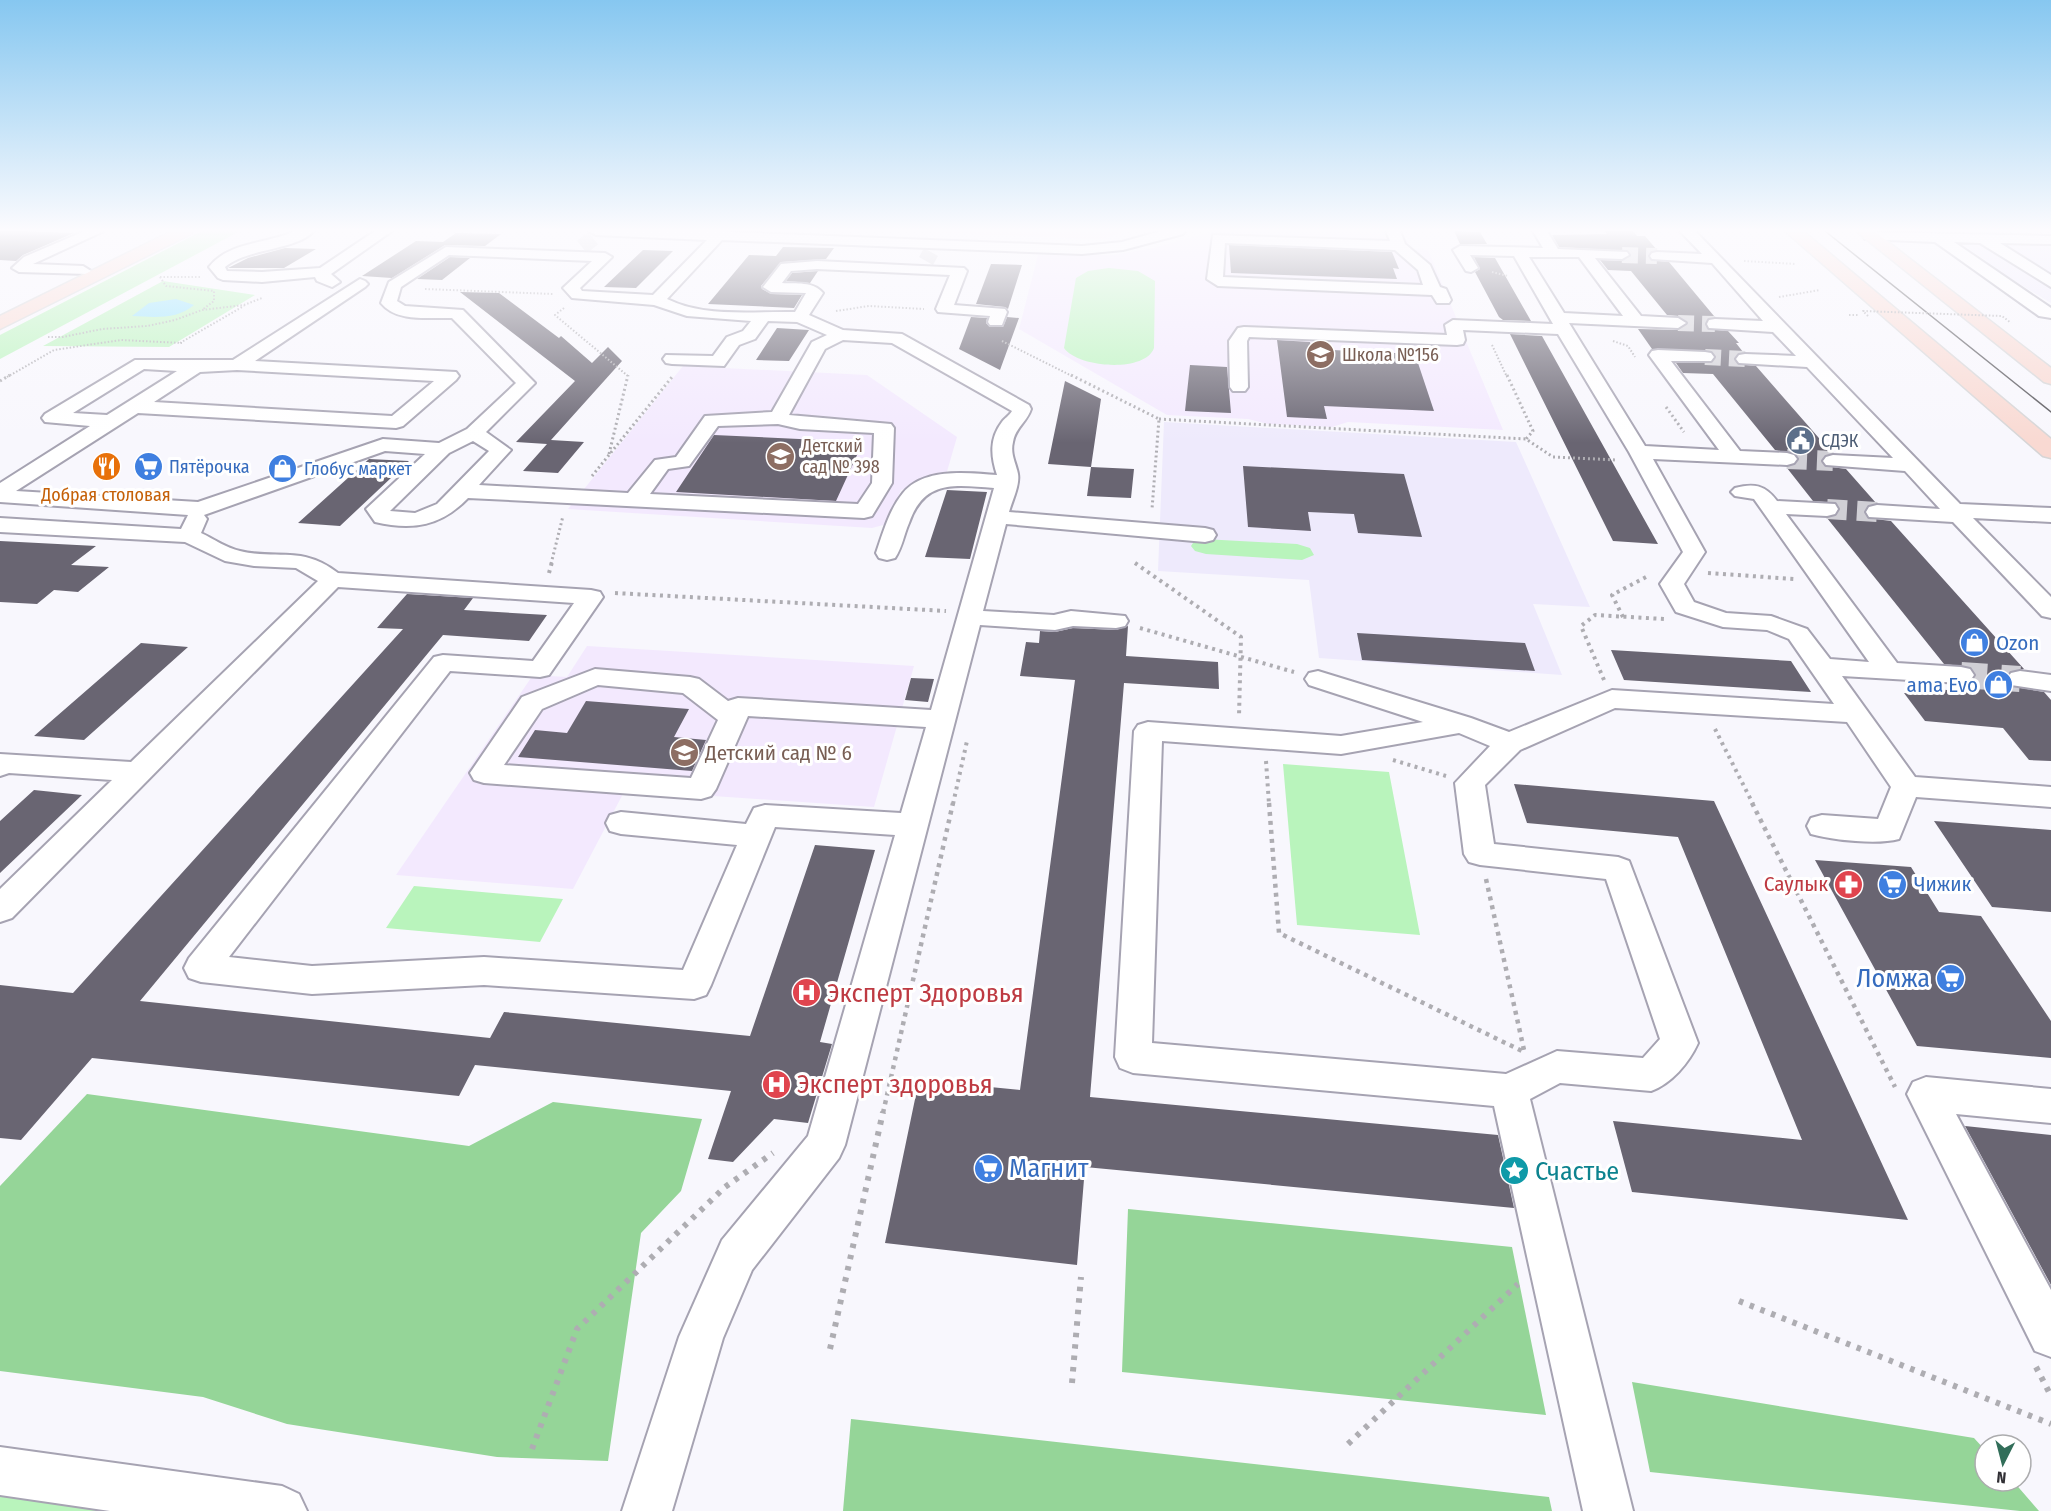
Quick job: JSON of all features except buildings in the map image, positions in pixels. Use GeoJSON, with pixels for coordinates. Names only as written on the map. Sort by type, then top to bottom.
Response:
{"type":"FeatureCollection","features":[{"type":"Feature","properties":{"kind":"main road"},"geometry":{"type":"LineString","coordinates":[[0,311],[20,302]]}},
{"type":"Feature","properties":{"kind":"main road"},"geometry":{"type":"LineString","coordinates":[[0,323],[43,302]]}},
{"type":"Feature","properties":{"kind":"main road"},"geometry":{"type":"LineString","coordinates":[[1876,302],[2051,451]]}},
{"type":"Feature","properties":{"kind":"main road"},"geometry":{"type":"LineString","coordinates":[[1953,302],[2051,378]]}},
{"type":"Feature","properties":{"kind":"street"},"geometry":{"type":"LineString","coordinates":[[237,365],[350,302]]}},
{"type":"Feature","properties":{"kind":"street"},"geometry":{"type":"LineString","coordinates":[[387,302],[400,311],[458,313],[526,383],[474,433],[442,449],[377,508],[383,517],[417,520],[445,509],[501,450],[474,433]]}},
{"type":"Feature","properties":{"kind":"street"},"geometry":{"type":"LineString","coordinates":[[647,1511],[701,1336],[736,1255],[825,1145],[1008,476],[1000,456],[1007,428],[1019,419],[1022,409],[896,338],[840,335],[800,317],[685,312],[659,302]]}},
{"type":"Feature","properties":{"kind":"street"},"geometry":{"type":"LineString","coordinates":[[800,317],[810,302]]}},
{"type":"Feature","properties":{"kind":"street"},"geometry":{"type":"LineString","coordinates":[[947,302],[944,309],[999,312],[996,322]]}},
{"type":"Feature","properties":{"kind":"street"},"geometry":{"type":"LineString","coordinates":[[1239,387],[1238,341],[1244,332],[1457,340],[1444,302]]}},
{"type":"Feature","properties":{"kind":"street"},"geometry":{"type":"LineString","coordinates":[[1547,302],[1641,457],[1694,552],[1672,584],[1685,607],[1723,621],[1771,623],[1798,634],[1906,786]]}},
{"type":"Feature","properties":{"kind":"street"},"geometry":{"type":"LineString","coordinates":[[1621,302],[1636,321]]}},
{"type":"Feature","properties":{"kind":"street"},"geometry":{"type":"LineString","coordinates":[[1754,302],[2051,611]]}},
{"type":"Feature","properties":{"kind":"street"},"geometry":{"type":"LineString","coordinates":[[2029,302],[2045,313],[2051,314]]}},
{"type":"Feature","properties":{"kind":"street"},"geometry":{"type":"LineString","coordinates":[[678,359],[718,362],[733,341],[749,335],[764,315]]}},
{"type":"Feature","properties":{"kind":"street"},"geometry":{"type":"LineString","coordinates":[[1453,326],[1636,321],[1678,323]]}},
{"type":"Feature","properties":{"kind":"street"},"geometry":{"type":"LineString","coordinates":[[1715,324],[1778,327]]}},
{"type":"Feature","properties":{"kind":"street"},"geometry":{"type":"LineString","coordinates":[[778,418],[818,346],[840,335]]}},
{"type":"Feature","properties":{"kind":"street"},"geometry":{"type":"LineString","coordinates":[[1705,357],[1658,355],[1734,456]]}},
{"type":"Feature","properties":{"kind":"street"},"geometry":{"type":"LineString","coordinates":[[1745,359],[1812,362]]}},
{"type":"Feature","properties":{"kind":"street"},"geometry":{"type":"LineString","coordinates":[[111,421],[52,418],[141,364],[196,367],[237,365],[450,376],[396,422],[383,445]]}},
{"type":"Feature","properties":{"kind":"street"},"geometry":{"type":"LineString","coordinates":[[6,490],[196,367]]}},
{"type":"Feature","properties":{"kind":"street"},"geometry":{"type":"LineString","coordinates":[[134,407],[396,422]]}},
{"type":"Feature","properties":{"kind":"street"},"geometry":{"type":"LineString","coordinates":[[462,491],[633,501],[864,511],[882,483],[884,428],[800,423],[778,418],[712,420],[682,462],[662,464],[633,501]]}},
{"type":"Feature","properties":{"kind":"street"},"geometry":{"type":"LineString","coordinates":[[6,490],[185,490],[163,506],[200,508],[383,445],[442,449]]}},
{"type":"Feature","properties":{"kind":"street"},"geometry":{"type":"LineString","coordinates":[[1641,457],[1734,456],[1787,459]]}},
{"type":"Feature","properties":{"kind":"street"},"geometry":{"type":"LineString","coordinates":[[1833,461],[1911,465]]}},
{"type":"Feature","properties":{"kind":"street"},"geometry":{"type":"LineString","coordinates":[[887,553],[904,509],[917,490],[939,482],[954,480],[1006,482]]}},
{"type":"Feature","properties":{"kind":"street"},"geometry":{"type":"LineString","coordinates":[[1742,492],[1760,493],[1889,671]]}},
{"type":"Feature","properties":{"kind":"street"},"geometry":{"type":"LineString","coordinates":[[1770,507],[1827,509]]}},
{"type":"Feature","properties":{"kind":"street"},"geometry":{"type":"LineString","coordinates":[[189,536],[200,508]]}},
{"type":"Feature","properties":{"kind":"street"},"geometry":{"type":"LineString","coordinates":[[1877,512],[2051,515]]}},
{"type":"Feature","properties":{"kind":"street"},"geometry":{"type":"LineString","coordinates":[[996,517],[1205,535]]}},
{"type":"Feature","properties":{"kind":"street"},"geometry":{"type":"LineString","coordinates":[[0,525],[189,536],[239,558],[302,561],[319,568],[332,580],[591,597]]}},
{"type":"Feature","properties":{"kind":"street"},"geometry":{"type":"LineString","coordinates":[[0,909],[332,580]]}},
{"type":"Feature","properties":{"kind":"street"},"geometry":{"type":"LineString","coordinates":[[591,597],[540,669],[443,663],[201,968],[312,980],[484,970],[694,985],[765,816],[912,825]]}},
{"type":"Feature","properties":{"kind":"street"},"geometry":{"type":"LineString","coordinates":[[970,614],[1054,623],[1071,618],[1116,621]]}},
{"type":"Feature","properties":{"kind":"street"},"geometry":{"type":"LineString","coordinates":[[1822,667],[1961,675]]}},
{"type":"Feature","properties":{"kind":"street"},"geometry":{"type":"LineString","coordinates":[[733,718],[690,685],[595,677],[532,702],[484,773],[701,789],[738,707],[941,719]]}},
{"type":"Feature","properties":{"kind":"street"},"geometry":{"type":"LineString","coordinates":[[1318,679],[1461,724],[1510,743]]}},
{"type":"Feature","properties":{"kind":"street"},"geometry":{"type":"LineString","coordinates":[[2020,679],[2051,683]]}},
{"type":"Feature","properties":{"kind":"street"},"geometry":{"type":"LineString","coordinates":[[1461,724],[1341,745],[1148,732],[1133,1057],[1509,1090],[1557,1067],[1651,1075],[1680,1043],[1618,869],[1480,855],[1470,783],[1510,743],[1612,699],[1855,714]]}},
{"type":"Feature","properties":{"kind":"street"},"geometry":{"type":"LineString","coordinates":[[0,766],[3,763],[138,771]]}},
{"type":"Feature","properties":{"kind":"street"},"geometry":{"type":"LineString","coordinates":[[1906,786],[2051,797]]}},
{"type":"Feature","properties":{"kind":"street"},"geometry":{"type":"LineString","coordinates":[[1822,826],[1888,831],[1906,786]]}},
{"type":"Feature","properties":{"kind":"street"},"geometry":{"type":"LineString","coordinates":[[621,824],[756,837]]}},
{"type":"Feature","properties":{"kind":"street"},"geometry":{"type":"LineString","coordinates":[[1509,1090],[1608,1511]]}},
{"type":"Feature","properties":{"kind":"street"},"geometry":{"type":"LineString","coordinates":[[2043,1349],[1926,1094],[2050,1106]]}},
{"type":"Feature","properties":{"kind":"street"},"geometry":{"type":"LineString","coordinates":[[0,1470],[282,1511]]}},
{"type":"Feature","properties":{"kind":"path"},"geometry":{"type":"LineString","coordinates":[[202,310],[213,302]]}},
{"type":"Feature","properties":{"kind":"path"},"geometry":{"type":"LineString","coordinates":[[141,364],[253,302]]}},
{"type":"Feature","properties":{"kind":"path"},"geometry":{"type":"LineString","coordinates":[[571,302],[555,315],[629,376],[609,455]]}},
{"type":"Feature","properties":{"kind":"path"},"geometry":{"type":"LineString","coordinates":[[48,337],[63,337],[102,329],[147,326],[175,320],[202,310],[244,305]]}},
{"type":"Feature","properties":{"kind":"path"},"geometry":{"type":"LineString","coordinates":[[800,317],[869,306],[944,309]]}},
{"type":"Feature","properties":{"kind":"path"},"geometry":{"type":"LineString","coordinates":[[1868,316],[1863,311],[2002,316],[2011,323]]}},
{"type":"Feature","properties":{"kind":"path"},"geometry":{"type":"LineString","coordinates":[[0,381],[54,350],[121,340],[182,343]]}},
{"type":"Feature","properties":{"kind":"path"},"geometry":{"type":"LineString","coordinates":[[1000,340],[1159,419],[1526,439],[1553,457],[1641,457]]}},
{"type":"Feature","properties":{"kind":"path"},"geometry":{"type":"LineString","coordinates":[[544,594],[565,510],[609,455],[678,359]]}},
{"type":"Feature","properties":{"kind":"path"},"geometry":{"type":"LineString","coordinates":[[1151,530],[1159,419]]}},
{"type":"Feature","properties":{"kind":"path"},"geometry":{"type":"LineString","coordinates":[[1623,617],[1612,595],[1694,552]]}},
{"type":"Feature","properties":{"kind":"path"},"geometry":{"type":"LineString","coordinates":[[1135,563],[1241,637],[1241,656],[1251,738],[1279,933],[1525,1053],[1480,855]]}},
{"type":"Feature","properties":{"kind":"path"},"geometry":{"type":"LineString","coordinates":[[1681,571],[1824,581]]}},
{"type":"Feature","properties":{"kind":"path"},"geometry":{"type":"LineString","coordinates":[[591,597],[621,592],[970,614]]}},
{"type":"Feature","properties":{"kind":"path"},"geometry":{"type":"LineString","coordinates":[[1612,699],[1581,626],[1595,615],[1675,620],[1685,607]]}},
{"type":"Feature","properties":{"kind":"path"},"geometry":{"type":"LineString","coordinates":[[1116,621],[1318,679]]}},
{"type":"Feature","properties":{"kind":"path"},"geometry":{"type":"LineString","coordinates":[[1703,705],[1901,1098]]}},
{"type":"Feature","properties":{"kind":"path"},"geometry":{"type":"LineString","coordinates":[[830,1349],[969,735]]}},
{"type":"Feature","properties":{"kind":"path"},"geometry":{"type":"LineString","coordinates":[[1341,745],[1470,783]]}},
{"type":"Feature","properties":{"kind":"path"},"geometry":{"type":"LineString","coordinates":[[532,1449],[577,1329],[725,1187],[783,1147],[825,1145]]}},
{"type":"Feature","properties":{"kind":"path"},"geometry":{"type":"LineString","coordinates":[[1348,1444],[1548,1255]]}},
{"type":"Feature","properties":{"kind":"path"},"geometry":{"type":"LineString","coordinates":[[1072,1383],[1081,1277]]}},
{"type":"Feature","properties":{"kind":"path"},"geometry":{"type":"LineString","coordinates":[[1739,1301],[2051,1424]]}},
{"type":"Feature","properties":{"kind":"path"},"geometry":{"type":"LineString","coordinates":[[2043,1349],[2051,1395]]}},
{"type":"Feature","properties":{"kind":"shaded area","name":"Школа №156"},"geometry":{"type":"Polygon","coordinates":[[[1026,302],[1449,302],[1503,430],[1348,422],[1332,427],[1268,424],[1248,419],[1167,415],[1019,329],[1026,302]]]}},
{"type":"Feature","properties":{"kind":"shaded area","name":"Детский сад № 398"},"geometry":{"type":"Polygon","coordinates":[[[683,366],[867,375],[957,437],[946,475],[901,490],[887,524],[872,528],[568,509],[683,366]]]}},
{"type":"Feature","properties":{"kind":"shaded area"},"geometry":{"type":"Polygon","coordinates":[[[1164,422],[1516,442],[1590,607],[1533,604],[1562,675],[1319,658],[1309,580],[1158,571],[1164,422]]]}},
{"type":"Feature","properties":{"kind":"shaded area","name":"Детский сад № 6"},"geometry":{"type":"Polygon","coordinates":[[[587,646],[914,666],[874,807],[625,790],[573,889],[396,875],[533,675],[567,677],[587,646]]]}},
{"type":"Feature","properties":{"kind":"green space"},"geometry":{"type":"Polygon","coordinates":[[[65,302],[108,302],[0,359],[0,335],[65,302]]]}},
{"type":"Feature","properties":{"kind":"green space"},"geometry":{"type":"Polygon","coordinates":[[[125,302],[244,302],[169,347],[43,346],[125,302]]]}},
{"type":"Feature","properties":{"kind":"green space"},"geometry":{"type":"Polygon","coordinates":[[[1072,302],[1155,302],[1154,348],[1148,356],[1138,361],[1111,365],[1083,360],[1064,348],[1072,302]]]}},
{"type":"Feature","properties":{"kind":"green space"},"geometry":{"type":"Polygon","coordinates":[[[1195,540],[1297,544],[1310,548],[1314,555],[1302,560],[1206,554],[1195,551],[1191,546],[1195,540]]]}},
{"type":"Feature","properties":{"kind":"green space"},"geometry":{"type":"Polygon","coordinates":[[[1283,764],[1389,772],[1420,935],[1297,925],[1283,764]]]}},
{"type":"Feature","properties":{"kind":"green space"},"geometry":{"type":"Polygon","coordinates":[[[414,886],[563,899],[540,942],[386,928],[414,886]]]}},
{"type":"Feature","properties":{"kind":"green space"},"geometry":{"type":"Polygon","coordinates":[[[87,1094],[469,1146],[553,1102],[702,1119],[681,1191],[641,1233],[608,1461],[497,1457],[287,1424],[203,1397],[0,1371],[0,1186],[87,1094]]]}},
{"type":"Feature","properties":{"kind":"green space"},"geometry":{"type":"Polygon","coordinates":[[[1128,1209],[1512,1247],[1546,1415],[1122,1372],[1128,1209]]]}},
{"type":"Feature","properties":{"kind":"green space"},"geometry":{"type":"Polygon","coordinates":[[[1632,1382],[1973,1438],[1973,1493],[2023,1493],[2039,1511],[2020,1511],[1650,1472],[1632,1382]]]}},
{"type":"Feature","properties":{"kind":"green space"},"geometry":{"type":"Polygon","coordinates":[[[851,1419],[1549,1497],[1552,1511],[843,1511],[851,1419]]]}},
{"type":"Feature","properties":{"kind":"green space"},"geometry":{"type":"Polygon","coordinates":[[[0,1492],[125,1511],[0,1511],[0,1492]]]}},
{"type":"Feature","properties":{"kind":"water"},"geometry":{"type":"Polygon","coordinates":[[[184,302],[194,305],[172,315],[132,316],[149,303],[184,302]]]}},
{"type":"Feature","properties":{"kind":"tunnel"},"geometry":{"type":"LineString","coordinates":[[1678,323],[1715,324]]}},
{"type":"Feature","properties":{"kind":"tunnel"},"geometry":{"type":"LineString","coordinates":[[1705,357],[1745,359]]}},
{"type":"Feature","properties":{"kind":"tunnel"},"geometry":{"type":"LineString","coordinates":[[1787,459],[1833,461]]}},
{"type":"Feature","properties":{"kind":"tunnel"},"geometry":{"type":"LineString","coordinates":[[1827,509],[1877,512]]}},
{"type":"Feature","properties":{"kind":"tunnel"},"geometry":{"type":"LineString","coordinates":[[1961,675],[2020,679]]}},
{"type":"Feature","properties":{"kind":"tram line"},"geometry":{"type":"LineString","coordinates":[[1913,302],[2051,412]]}},
{"type":"Feature","properties":{"kind":"place","name":"Школа №156"},"geometry":{"type":"Point","coordinates":[1321,355]}},
{"type":"Feature","properties":{"kind":"place","name":"СДЭК"},"geometry":{"type":"Point","coordinates":[1800,441]}},
{"type":"Feature","properties":{"kind":"place","name":"Детский сад № 398"},"geometry":{"type":"Point","coordinates":[781,456]}},
{"type":"Feature","properties":{"kind":"place","name":"Добрая столовая"},"geometry":{"type":"Point","coordinates":[106,466]}},
{"type":"Feature","properties":{"kind":"place","name":"Пятёрочка"},"geometry":{"type":"Point","coordinates":[148,467]}},
{"type":"Feature","properties":{"kind":"place","name":"Глобус маркет"},"geometry":{"type":"Point","coordinates":[283,469]}},
{"type":"Feature","properties":{"kind":"place","name":"Ozon"},"geometry":{"type":"Point","coordinates":[1975,643]}},
{"type":"Feature","properties":{"kind":"place","name":"ama Evo"},"geometry":{"type":"Point","coordinates":[1999,685]}},
{"type":"Feature","properties":{"kind":"place","name":"Детский сад № 6"},"geometry":{"type":"Point","coordinates":[684,753]}},
{"type":"Feature","properties":{"kind":"place","name":"Саулык"},"geometry":{"type":"Point","coordinates":[1849,884]}},
{"type":"Feature","properties":{"kind":"place","name":"Чижик"},"geometry":{"type":"Point","coordinates":[1893,884]}},
{"type":"Feature","properties":{"kind":"place","name":"Ломжа"},"geometry":{"type":"Point","coordinates":[1951,978]}},
{"type":"Feature","properties":{"kind":"place","name":"Эксперт Здоровья"},"geometry":{"type":"Point","coordinates":[806,993]}},
{"type":"Feature","properties":{"kind":"place","name":"Эксперт здоровья"},"geometry":{"type":"Point","coordinates":[776,1084]}},
{"type":"Feature","properties":{"kind":"place","name":"Магнит"},"geometry":{"type":"Point","coordinates":[988,1168]}},
{"type":"Feature","properties":{"kind":"place","name":"Счастье"},"geometry":{"type":"Point","coordinates":[1514,1171]}}]}
